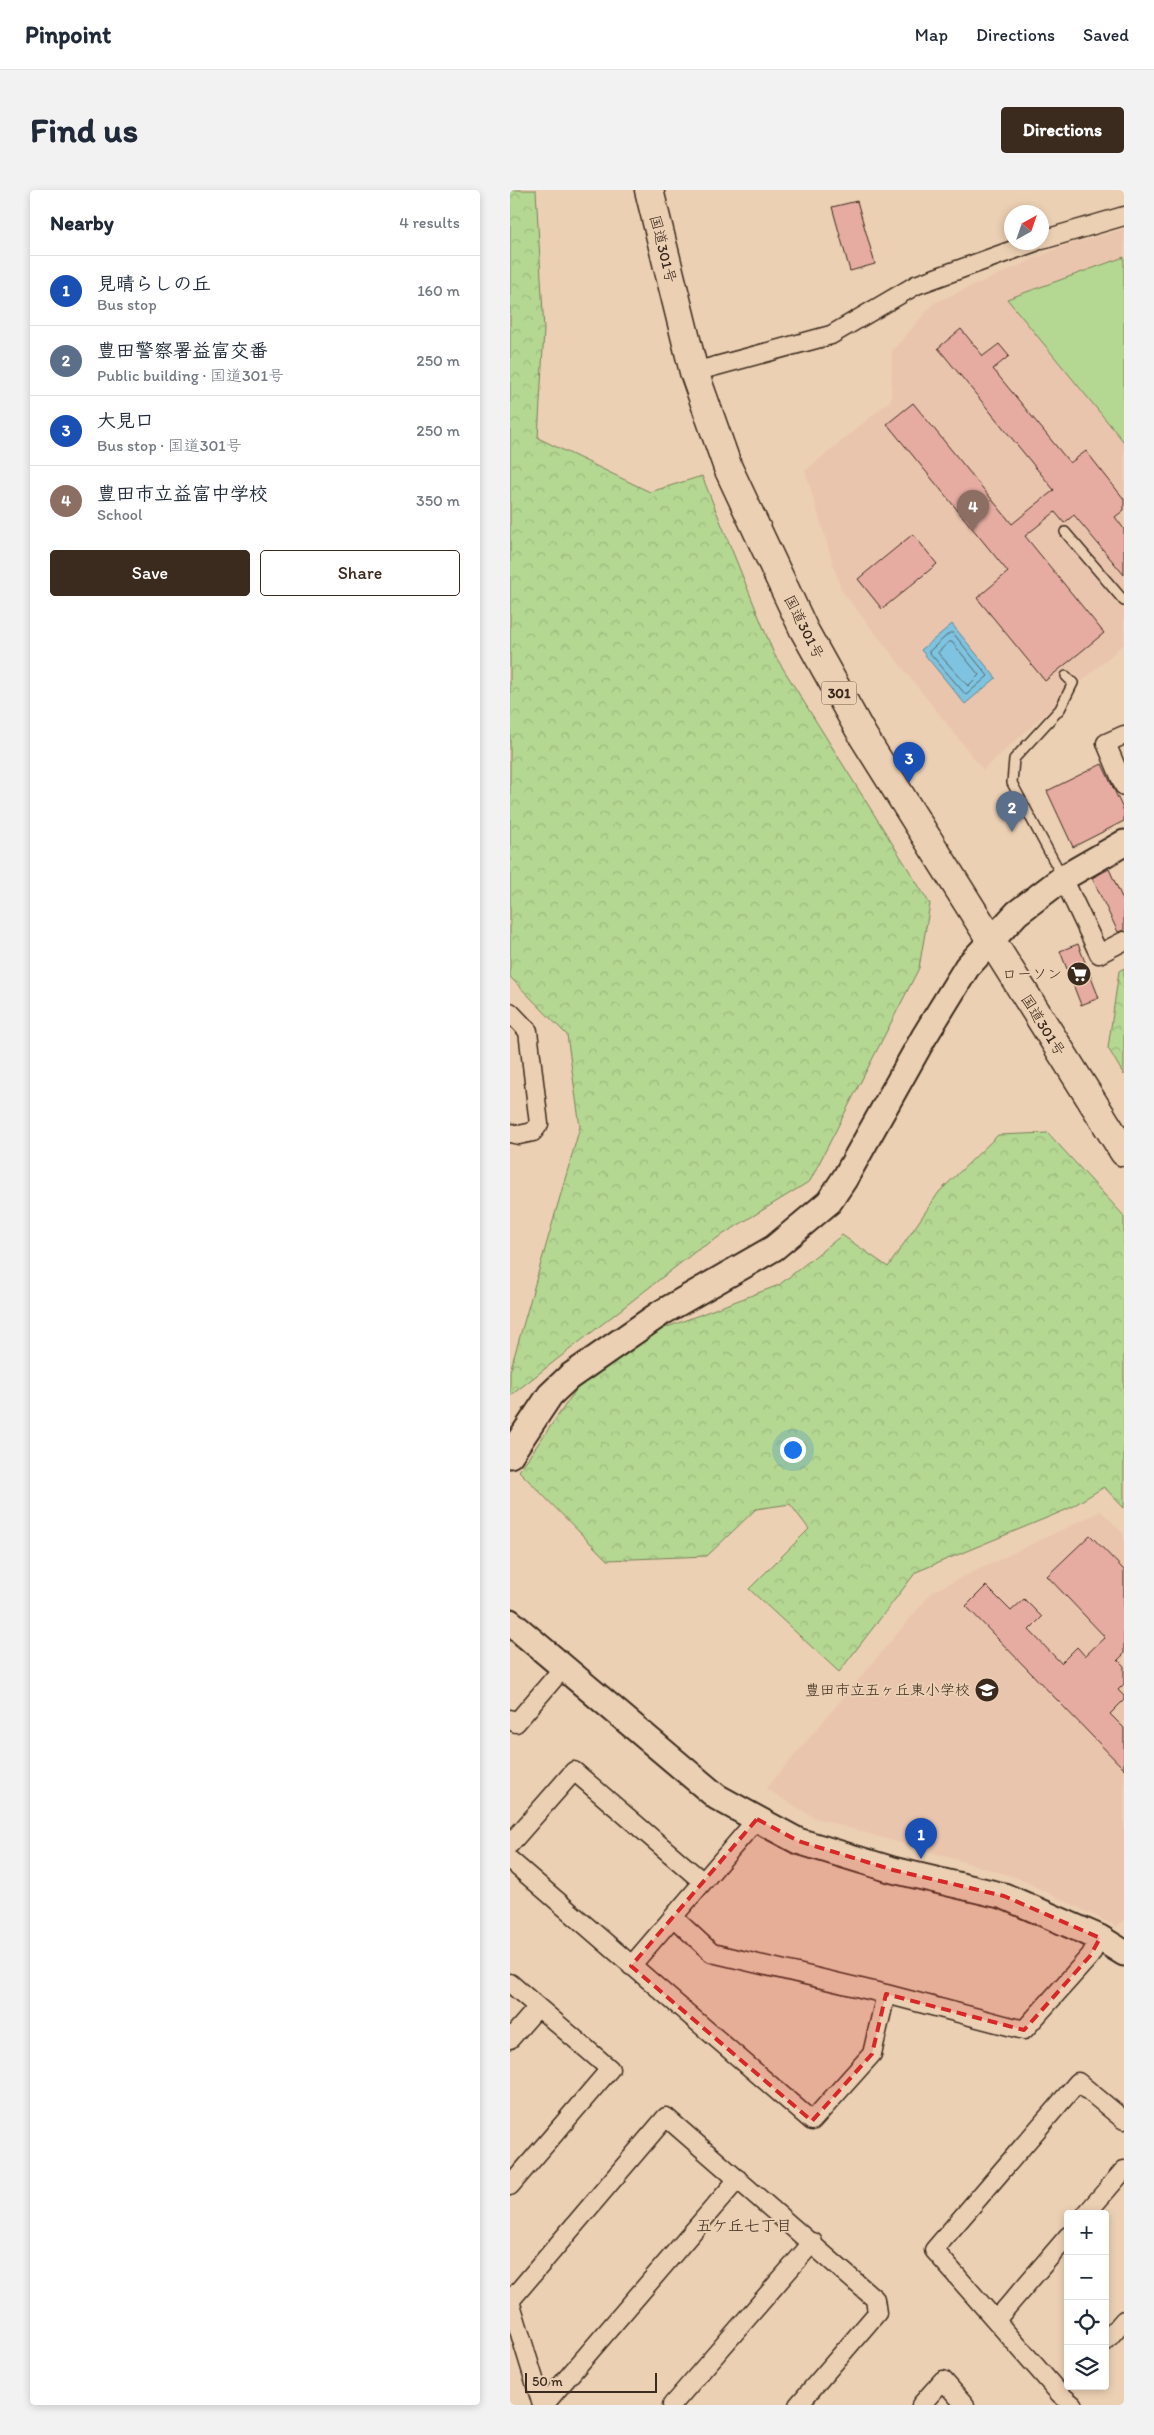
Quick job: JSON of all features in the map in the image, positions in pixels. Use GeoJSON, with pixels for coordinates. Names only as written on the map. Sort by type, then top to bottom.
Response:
{"type":"FeatureCollection","features":[{"type":"Feature","properties":{"kind":"highway","name":"国道301号"},"geometry":{"type":"LineString","coordinates":[[648,190],[694,372],[728,468],[804,630],[862,736],[1124,1152]]}},
{"type":"Feature","properties":{"kind":"street"},"geometry":{"type":"LineString","coordinates":[[1049,238],[1124,216]]}},
{"type":"Feature","properties":{"kind":"street"},"geometry":{"type":"LineString","coordinates":[[694,372],[831,335],[916,285],[1013,250]]}},
{"type":"Feature","properties":{"kind":"street"},"geometry":{"type":"LineString","coordinates":[[1124,735],[1106,743],[1124,786]]}},
{"type":"Feature","properties":{"kind":"street"},"geometry":{"type":"LineString","coordinates":[[510,1455],[550,1395],[569,1377],[661,1313],[774,1248],[829,1202],[845,1178],[967,967],[1017,913],[1063,878],[1124,843]]}},
{"type":"Feature","properties":{"kind":"street"},"geometry":{"type":"LineString","coordinates":[[1063,878],[1099,954],[1124,941]]}},
{"type":"Feature","properties":{"kind":"street"},"geometry":{"type":"LineString","coordinates":[[510,1012],[528,1031],[539,1124],[533,1132],[519,1135],[510,1133]]}},
{"type":"Feature","properties":{"kind":"street"},"geometry":{"type":"LineString","coordinates":[[510,1622],[717,1797],[757,1819],[798,1841],[893,1870],[1004,1896],[1100,1938],[1124,1953]]}},
{"type":"Feature","properties":{"kind":"street"},"geometry":{"type":"LineString","coordinates":[[510,1719],[516,1723],[563,1668]]}},
{"type":"Feature","properties":{"kind":"street"},"geometry":{"type":"LineString","coordinates":[[510,1844],[574,1771],[703,1882]]}},
{"type":"Feature","properties":{"kind":"street"},"geometry":{"type":"LineString","coordinates":[[631,1966],[757,1819]]}},
{"type":"Feature","properties":{"kind":"street"},"geometry":{"type":"LineString","coordinates":[[510,1860],[812,2121],[872,2054],[886,1994]]}},
{"type":"Feature","properties":{"kind":"street"},"geometry":{"type":"LineString","coordinates":[[673,1917],[712,1953],[886,1994],[1024,2030],[1090,1956],[1100,1938]]}},
{"type":"Feature","properties":{"kind":"street"},"geometry":{"type":"LineString","coordinates":[[510,1983],[610,2069],[510,2186]]}},
{"type":"Feature","properties":{"kind":"street"},"geometry":{"type":"LineString","coordinates":[[510,2039],[538,2007]]}},
{"type":"Feature","properties":{"kind":"street"},"geometry":{"type":"LineString","coordinates":[[1067,2395],[996,2320],[934,2250],[1078,2082],[1124,2120]]}},
{"type":"Feature","properties":{"kind":"street"},"geometry":{"type":"LineString","coordinates":[[543,2405],[510,2301],[666,2117],[875,2298],[876,2314],[798,2405]]}},
{"type":"Feature","properties":{"kind":"street"},"geometry":{"type":"LineString","coordinates":[[1089,2210],[1124,2170]]}},
{"type":"Feature","properties":{"kind":"street"},"geometry":{"type":"LineString","coordinates":[[543,2405],[738,2179]]}},
{"type":"Feature","properties":{"kind":"street"},"geometry":{"type":"LineString","coordinates":[[996,2320],[1064,2241]]}},
{"type":"Feature","properties":{"kind":"street"},"geometry":{"type":"LineString","coordinates":[[672,2405],[812,2242]]}},
{"type":"Feature","properties":{"kind":"street"},"geometry":{"type":"LineString","coordinates":[[1109,2337],[1124,2320]]}},
{"type":"Feature","properties":{"kind":"street"},"geometry":{"type":"LineString","coordinates":[[921,2405],[943,2380],[965,2405]]}},
{"type":"Feature","properties":{"kind":"lane"},"geometry":{"type":"LineString","coordinates":[[1066,532],[1124,601]]}},
{"type":"Feature","properties":{"kind":"lane"},"geometry":{"type":"LineString","coordinates":[[1063,878],[1012,783],[1014,759],[1060,709],[1073,683],[1066,676]]}},
{"type":"Feature","properties":{"kind":"highlighted area"},"geometry":{"type":"Polygon","coordinates":[[[757,1819],[798,1841],[893,1870],[1004,1896],[1100,1938],[1090,1956],[1024,2030],[886,1994],[872,2054],[812,2121],[631,1966],[757,1819]]]}},
{"type":"Feature","properties":{"kind":"shaded area"},"geometry":{"type":"Polygon","coordinates":[[[1124,229],[1124,644],[983,770],[841,590],[805,471],[891,400],[892,351],[934,303],[1063,246],[1124,229]]]}},
{"type":"Feature","properties":{"kind":"shaded area","name":"豊田市立五ヶ丘東小学校"},"geometry":{"type":"Polygon","coordinates":[[[1101,1511],[1124,1534],[1124,1919],[1117,1927],[1018,1878],[815,1818],[766,1789],[933,1591],[1101,1511]]]}},
{"type":"Feature","properties":{"kind":"green space"},"geometry":{"type":"Polygon","coordinates":[[[510,190],[536,190],[544,330],[538,438],[650,492],[702,476],[774,654],[930,904],[919,968],[810,1181],[696,1251],[510,1396],[510,1371],[580,1127],[567,1035],[510,977],[510,190]]]}},
{"type":"Feature","properties":{"kind":"green space"},"geometry":{"type":"Polygon","coordinates":[[[1124,257],[1124,442],[1007,299],[1124,257]]]}},
{"type":"Feature","properties":{"kind":"green space"},"geometry":{"type":"Polygon","coordinates":[[[1124,968],[1124,1075],[1108,1048],[1119,971],[1124,968]]]}},
{"type":"Feature","properties":{"kind":"green space"},"geometry":{"type":"Polygon","coordinates":[[[1048,1133],[1124,1216],[1124,1508],[1104,1487],[1068,1509],[916,1572],[839,1672],[749,1589],[809,1529],[790,1504],[756,1509],[707,1556],[607,1560],[519,1471],[578,1387],[662,1329],[779,1285],[842,1235],[888,1267],[939,1192],[998,1135],[1048,1133]]]}},
{"type":"Feature","properties":{"kind":"water"},"geometry":{"type":"Polygon","coordinates":[[[952,624],[996,678],[965,704],[921,650],[952,624]]]}},
{"type":"Feature","properties":{"kind":"building"},"geometry":{"type":"Polygon","coordinates":[[[857,201],[875,264],[850,271],[832,207],[857,201]]]}},
{"type":"Feature","properties":{"kind":"building"},"geometry":{"type":"Polygon","coordinates":[[[961,329],[983,356],[999,344],[1009,356],[993,369],[1070,463],[1086,451],[1124,499],[1124,510],[1115,517],[1124,529],[1124,575],[1074,515],[1064,523],[1055,512],[1025,536],[1104,633],[1045,681],[977,598],[1008,572],[887,424],[913,403],[1012,524],[1054,490],[938,348],[961,329]]]}},
{"type":"Feature","properties":{"kind":"building"},"geometry":{"type":"Polygon","coordinates":[[[913,534],[937,564],[882,609],[858,579],[913,534]]]}},
{"type":"Feature","properties":{"kind":"building"},"geometry":{"type":"Polygon","coordinates":[[[1102,764],[1124,811],[1124,821],[1073,847],[1047,791],[1102,764]]]}},
{"type":"Feature","properties":{"kind":"building"},"geometry":{"type":"Polygon","coordinates":[[[1109,869],[1124,902],[1124,930],[1118,932],[1092,878],[1109,869]]]}},
{"type":"Feature","properties":{"kind":"building","name":"ローソン"},"geometry":{"type":"Polygon","coordinates":[[[1078,944],[1099,998],[1081,1005],[1060,951],[1078,944]]]}},
{"type":"Feature","properties":{"kind":"building"},"geometry":{"type":"Polygon","coordinates":[[[1090,1535],[1124,1570],[1124,1654],[1118,1660],[1124,1666],[1124,1684],[1118,1690],[1124,1696],[1124,1700],[1110,1714],[1124,1728],[1124,1769],[966,1606],[986,1586],[1011,1611],[1024,1599],[1042,1617],[1029,1630],[1061,1663],[1077,1647],[1085,1656],[1105,1637],[1047,1576],[1090,1535]]]}},
{"type":"Feature","properties":{"kind":"place","name":"豊田市立益富中学校"},"geometry":{"type":"Point","coordinates":[973,531]}},
{"type":"Feature","properties":{"kind":"place","name":"大見口"},"geometry":{"type":"Point","coordinates":[909,783]}},
{"type":"Feature","properties":{"kind":"place","name":"豊田警察署益富交番"},"geometry":{"type":"Point","coordinates":[1012,832]}},
{"type":"Feature","properties":{"kind":"place","name":"ローソン"},"geometry":{"type":"Point","coordinates":[1079,974]}},
{"type":"Feature","properties":{"kind":"place","name":"豊田市立五ヶ丘東小学校"},"geometry":{"type":"Point","coordinates":[987,1690]}},
{"type":"Feature","properties":{"kind":"place","name":"見晴らしの丘"},"geometry":{"type":"Point","coordinates":[921,1859]}},
{"type":"Feature","properties":{"kind":"district","name":"五ケ丘七丁目"},"geometry":{"type":"Point","coordinates":[744,2225]}}]}
